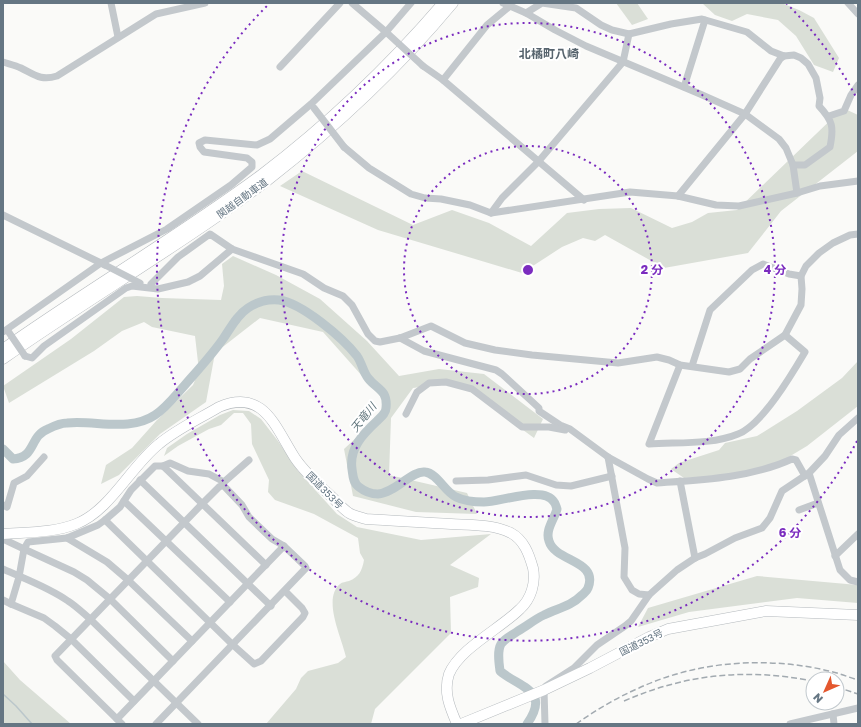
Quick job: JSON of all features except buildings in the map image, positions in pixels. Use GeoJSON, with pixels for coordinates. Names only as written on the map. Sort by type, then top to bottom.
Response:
{"type":"FeatureCollection","features":[{"type":"Feature","properties":{"kind":"highway","name":"関越自動車道"},"geometry":{"type":"LineString","coordinates":[[3,349],[207,213],[287,154],[342,108],[394,58],[443,3]]}},
{"type":"Feature","properties":{"kind":"highway","name":"関越自動車道"},"geometry":{"type":"LineString","coordinates":[[3,359],[45,329],[206,224],[283,168],[340,120],[399,64],[453,3]]}},
{"type":"Feature","properties":{"kind":"highway","name":"国道353号"},"geometry":{"type":"LineString","coordinates":[[3,534],[62,528],[85,520],[99,509],[152,451],[167,438],[227,403],[252,403],[268,414],[278,427],[296,459],[312,478],[343,508],[353,515],[366,519],[490,526],[512,534],[523,545],[530,557],[534,574],[533,585],[528,600],[516,613],[461,656],[450,672],[447,685],[447,698],[457,724]]}},
{"type":"Feature","properties":{"kind":"highway","name":"国道353号"},"geometry":{"type":"LineString","coordinates":[[461,724],[541,691],[590,668],[649,636],[668,629],[766,611],[858,616]]}},
{"type":"Feature","properties":{"kind":"street"},"geometry":{"type":"LineString","coordinates":[[111,3],[118,37]]}},
{"type":"Feature","properties":{"kind":"street"},"geometry":{"type":"LineString","coordinates":[[3,62],[43,78],[57,76],[156,14],[205,3]]}},
{"type":"Feature","properties":{"kind":"street"},"geometry":{"type":"LineString","coordinates":[[280,68],[340,3]]}},
{"type":"Feature","properties":{"kind":"street"},"geometry":{"type":"LineString","coordinates":[[352,3],[423,66],[443,80],[584,200]]}},
{"type":"Feature","properties":{"kind":"street"},"geometry":{"type":"LineString","coordinates":[[232,249],[200,276],[188,282],[158,290],[132,286],[126,288],[44,346],[32,358],[25,356],[6,330],[103,264],[166,229],[232,185],[252,166],[252,162],[247,158],[204,152],[200,147],[200,143],[205,140],[257,145],[273,137],[313,106],[386,32],[411,3]]}},
{"type":"Feature","properties":{"kind":"street"},"geometry":{"type":"LineString","coordinates":[[526,13],[542,3],[576,8],[601,25],[612,30],[629,34],[671,24],[705,20],[747,32],[771,51],[784,56],[794,55],[801,58],[808,64],[816,78],[820,98],[819,106],[829,116],[832,126],[830,147],[805,165],[793,165]]}},
{"type":"Feature","properties":{"kind":"street"},"geometry":{"type":"LineString","coordinates":[[848,3],[858,14]]}},
{"type":"Feature","properties":{"kind":"street"},"geometry":{"type":"LineString","coordinates":[[443,80],[487,26],[508,4],[586,46],[745,114],[779,139],[786,148],[793,165],[797,193]]}},
{"type":"Feature","properties":{"kind":"street"},"geometry":{"type":"LineString","coordinates":[[684,87],[705,20]]}},
{"type":"Feature","properties":{"kind":"street"},"geometry":{"type":"LineString","coordinates":[[491,213],[502,198],[538,162],[623,62],[629,34]]}},
{"type":"Feature","properties":{"kind":"street"},"geometry":{"type":"LineString","coordinates":[[678,196],[745,114],[780,59],[784,56]]}},
{"type":"Feature","properties":{"kind":"street"},"geometry":{"type":"LineString","coordinates":[[829,116],[844,111],[851,95],[858,85]]}},
{"type":"Feature","properties":{"kind":"street"},"geometry":{"type":"LineString","coordinates":[[313,106],[344,147],[369,168],[411,194],[420,197],[441,199],[470,205],[491,213],[630,192],[678,196],[716,205],[739,206],[797,193],[820,186],[858,181]]}},
{"type":"Feature","properties":{"kind":"street"},"geometry":{"type":"LineString","coordinates":[[3,215],[140,283],[167,288]]}},
{"type":"Feature","properties":{"kind":"street"},"geometry":{"type":"LineString","coordinates":[[151,284],[178,257],[210,234],[232,249],[303,274],[324,288],[343,296],[352,305],[368,334],[376,341],[380,342],[400,338],[431,326],[465,343],[495,350],[540,356],[618,363],[657,357],[680,365],[729,372],[740,370],[750,359],[785,335],[801,305],[801,276],[806,266],[819,253],[833,243],[850,235],[858,234]]}},
{"type":"Feature","properties":{"kind":"street"},"geometry":{"type":"LineString","coordinates":[[692,366],[710,310],[752,270],[764,264],[789,274],[801,276]]}},
{"type":"Feature","properties":{"kind":"street"},"geometry":{"type":"LineString","coordinates":[[680,365],[649,444],[712,441],[738,434],[754,424],[790,378],[805,352],[785,335]]}},
{"type":"Feature","properties":{"kind":"street"},"geometry":{"type":"LineString","coordinates":[[400,338],[424,351],[494,369],[502,374],[529,398],[539,408],[539,411],[560,425],[575,432],[608,457],[657,483],[722,479],[779,465],[792,459],[796,460],[807,475],[818,503],[840,570],[850,580],[858,582]]}},
{"type":"Feature","properties":{"kind":"street"},"geometry":{"type":"LineString","coordinates":[[406,414],[417,392],[429,383],[446,382],[472,390],[522,427],[549,427],[575,432]]}},
{"type":"Feature","properties":{"kind":"street"},"geometry":{"type":"LineString","coordinates":[[545,724],[541,691],[551,682],[574,668],[598,645],[631,621],[649,595],[677,570],[695,558],[735,538],[762,528],[770,518],[782,492],[807,475],[825,456],[839,435],[858,418]]}},
{"type":"Feature","properties":{"kind":"street"},"geometry":{"type":"LineString","coordinates":[[3,505],[7,507],[14,483],[27,476],[44,457]]}},
{"type":"Feature","properties":{"kind":"street"},"geometry":{"type":"LineString","coordinates":[[608,457],[625,548],[624,577],[632,590],[639,594],[649,595]]}},
{"type":"Feature","properties":{"kind":"street"},"geometry":{"type":"LineString","coordinates":[[11,604],[19,577],[24,549],[28,542],[67,538],[98,525],[124,501],[140,480],[155,466],[163,466],[170,463],[188,471],[209,474],[224,482],[249,460]]}},
{"type":"Feature","properties":{"kind":"street"},"geometry":{"type":"LineString","coordinates":[[163,466],[266,565]]}},
{"type":"Feature","properties":{"kind":"street"},"geometry":{"type":"LineString","coordinates":[[456,481],[488,480],[526,475],[556,485],[571,486],[612,476]]}},
{"type":"Feature","properties":{"kind":"street"},"geometry":{"type":"LineString","coordinates":[[140,480],[271,606]]}},
{"type":"Feature","properties":{"kind":"street"},"geometry":{"type":"LineString","coordinates":[[680,481],[695,558]]}},
{"type":"Feature","properties":{"kind":"street"},"geometry":{"type":"LineString","coordinates":[[122,724],[55,659],[56,655],[222,485],[272,539],[284,546],[306,567],[305,570],[271,606],[156,724]]}},
{"type":"Feature","properties":{"kind":"street"},"geometry":{"type":"LineString","coordinates":[[124,501],[230,602]]}},
{"type":"Feature","properties":{"kind":"street"},"geometry":{"type":"LineString","coordinates":[[799,510],[818,503]]}},
{"type":"Feature","properties":{"kind":"street"},"geometry":{"type":"LineString","coordinates":[[105,520],[254,664],[261,661],[303,617],[305,613],[285,591]]}},
{"type":"Feature","properties":{"kind":"street"},"geometry":{"type":"LineString","coordinates":[[835,556],[858,534]]}},
{"type":"Feature","properties":{"kind":"street"},"geometry":{"type":"LineString","coordinates":[[67,538],[107,562],[192,641]]}},
{"type":"Feature","properties":{"kind":"street"},"geometry":{"type":"LineString","coordinates":[[3,539],[74,572],[87,580],[110,599],[173,661]]}},
{"type":"Feature","properties":{"kind":"street"},"geometry":{"type":"LineString","coordinates":[[117,719],[284,546]]}},
{"type":"Feature","properties":{"kind":"street"},"geometry":{"type":"LineString","coordinates":[[3,569],[68,601],[90,619],[198,724]]}},
{"type":"Feature","properties":{"kind":"street"},"geometry":{"type":"LineString","coordinates":[[3,600],[44,618],[71,639],[134,701]]}},
{"type":"Feature","properties":{"kind":"street"},"geometry":{"type":"LineString","coordinates":[[790,724],[858,708]]}},
{"type":"Feature","properties":{"kind":"street"},"geometry":{"type":"LineString","coordinates":[[833,714],[834,724]]}},
{"type":"Feature","properties":{"kind":"shaded area"},"geometry":{"type":"Polygon","coordinates":[[[616,3],[637,3],[648,19],[632,25],[616,3]]]}},
{"type":"Feature","properties":{"kind":"shaded area"},"geometry":{"type":"Polygon","coordinates":[[[702,3],[784,4],[799,10],[814,18],[839,58],[833,72],[814,65],[796,36],[778,20],[747,14],[732,21],[715,15],[702,3]]]}},
{"type":"Feature","properties":{"kind":"shaded area"},"geometry":{"type":"Polygon","coordinates":[[[843,108],[858,115],[858,151],[781,211],[748,253],[664,268],[605,235],[595,241],[583,238],[562,247],[522,273],[378,230],[280,186],[302,171],[413,225],[452,210],[489,223],[531,246],[567,213],[599,209],[631,208],[672,228],[692,222],[708,213],[737,210],[843,108]]]}},
{"type":"Feature","properties":{"kind":"shaded area"},"geometry":{"type":"Polygon","coordinates":[[[233,256],[276,275],[320,299],[367,341],[399,376],[439,369],[484,374],[543,419],[534,438],[457,382],[413,388],[391,418],[389,475],[467,493],[477,514],[416,512],[353,496],[344,449],[374,421],[387,404],[323,332],[260,318],[215,353],[206,402],[160,434],[119,475],[101,484],[106,465],[132,448],[157,420],[193,385],[199,371],[195,336],[152,327],[144,322],[122,331],[94,351],[9,403],[3,386],[71,339],[124,297],[137,296],[221,300],[224,286],[222,264],[233,256]]]}},
{"type":"Feature","properties":{"kind":"shaded area"},"geometry":{"type":"Polygon","coordinates":[[[858,361],[858,406],[807,446],[777,464],[724,476],[684,478],[671,469],[679,463],[719,450],[725,443],[757,436],[797,411],[842,378],[858,361]]]}},
{"type":"Feature","properties":{"kind":"shaded area"},"geometry":{"type":"Polygon","coordinates":[[[233,410],[249,411],[261,419],[298,471],[337,514],[357,527],[421,540],[491,534],[450,565],[479,578],[478,587],[450,597],[451,633],[375,709],[371,724],[266,724],[296,689],[301,678],[308,671],[338,663],[346,657],[335,619],[333,599],[335,591],[340,584],[349,581],[358,575],[364,560],[360,553],[358,538],[314,514],[275,500],[268,492],[269,480],[252,444],[251,424],[243,413],[234,413],[221,425],[209,429],[178,446],[164,456],[167,448],[187,434],[220,415],[233,410]]]}},
{"type":"Feature","properties":{"kind":"shaded area"},"geometry":{"type":"Polygon","coordinates":[[[757,576],[858,585],[858,603],[797,598],[689,612],[638,627],[648,608],[757,576]]]}},
{"type":"Feature","properties":{"kind":"shaded area"},"geometry":{"type":"Polygon","coordinates":[[[3,661],[20,680],[71,724],[3,724],[3,661]]]}},
{"type":"Feature","properties":{"kind":"waterway","name":"天竜川"},"geometry":{"type":"LineString","coordinates":[[3,449],[13,459],[20,458],[26,455],[42,432],[62,424],[78,422],[124,424],[145,420],[155,415],[170,402],[214,351],[237,318],[248,308],[259,303],[275,300],[299,307],[321,322],[351,349],[359,359],[368,378],[381,390],[385,397],[385,412],[362,436],[353,454],[353,477],[354,481],[359,487],[373,493],[384,493],[415,474],[425,472],[437,479],[452,495],[466,500],[484,502],[521,496],[541,495],[549,497],[554,502],[557,509],[549,529],[549,541],[553,548],[559,553],[582,566],[590,579],[588,589],[577,599],[568,605],[537,618],[507,638],[501,644],[499,650],[500,671],[524,686],[534,697],[536,704],[534,713],[527,724]]}},
{"type":"Feature","properties":{"kind":"waterway"},"geometry":{"type":"LineString","coordinates":[[3,694],[32,724]]}},
{"type":"Feature","properties":{"kind":"railway"},"geometry":{"type":"LineString","coordinates":[[576,724],[606,704],[639,688],[661,679],[708,667],[757,663],[805,666],[829,671],[858,680]]}},
{"type":"Feature","properties":{"kind":"railway"},"geometry":{"type":"LineString","coordinates":[[624,701],[670,685],[693,679],[717,676],[740,674],[764,675],[805,680]]}},
{"type":"Feature","properties":{"kind":"railway"},"geometry":{"type":"LineString","coordinates":[[845,690],[858,694]]}},
{"type":"Feature","properties":{"kind":"district","name":"北橘町八崎"},"geometry":{"type":"Point","coordinates":[549,53]}}]}
